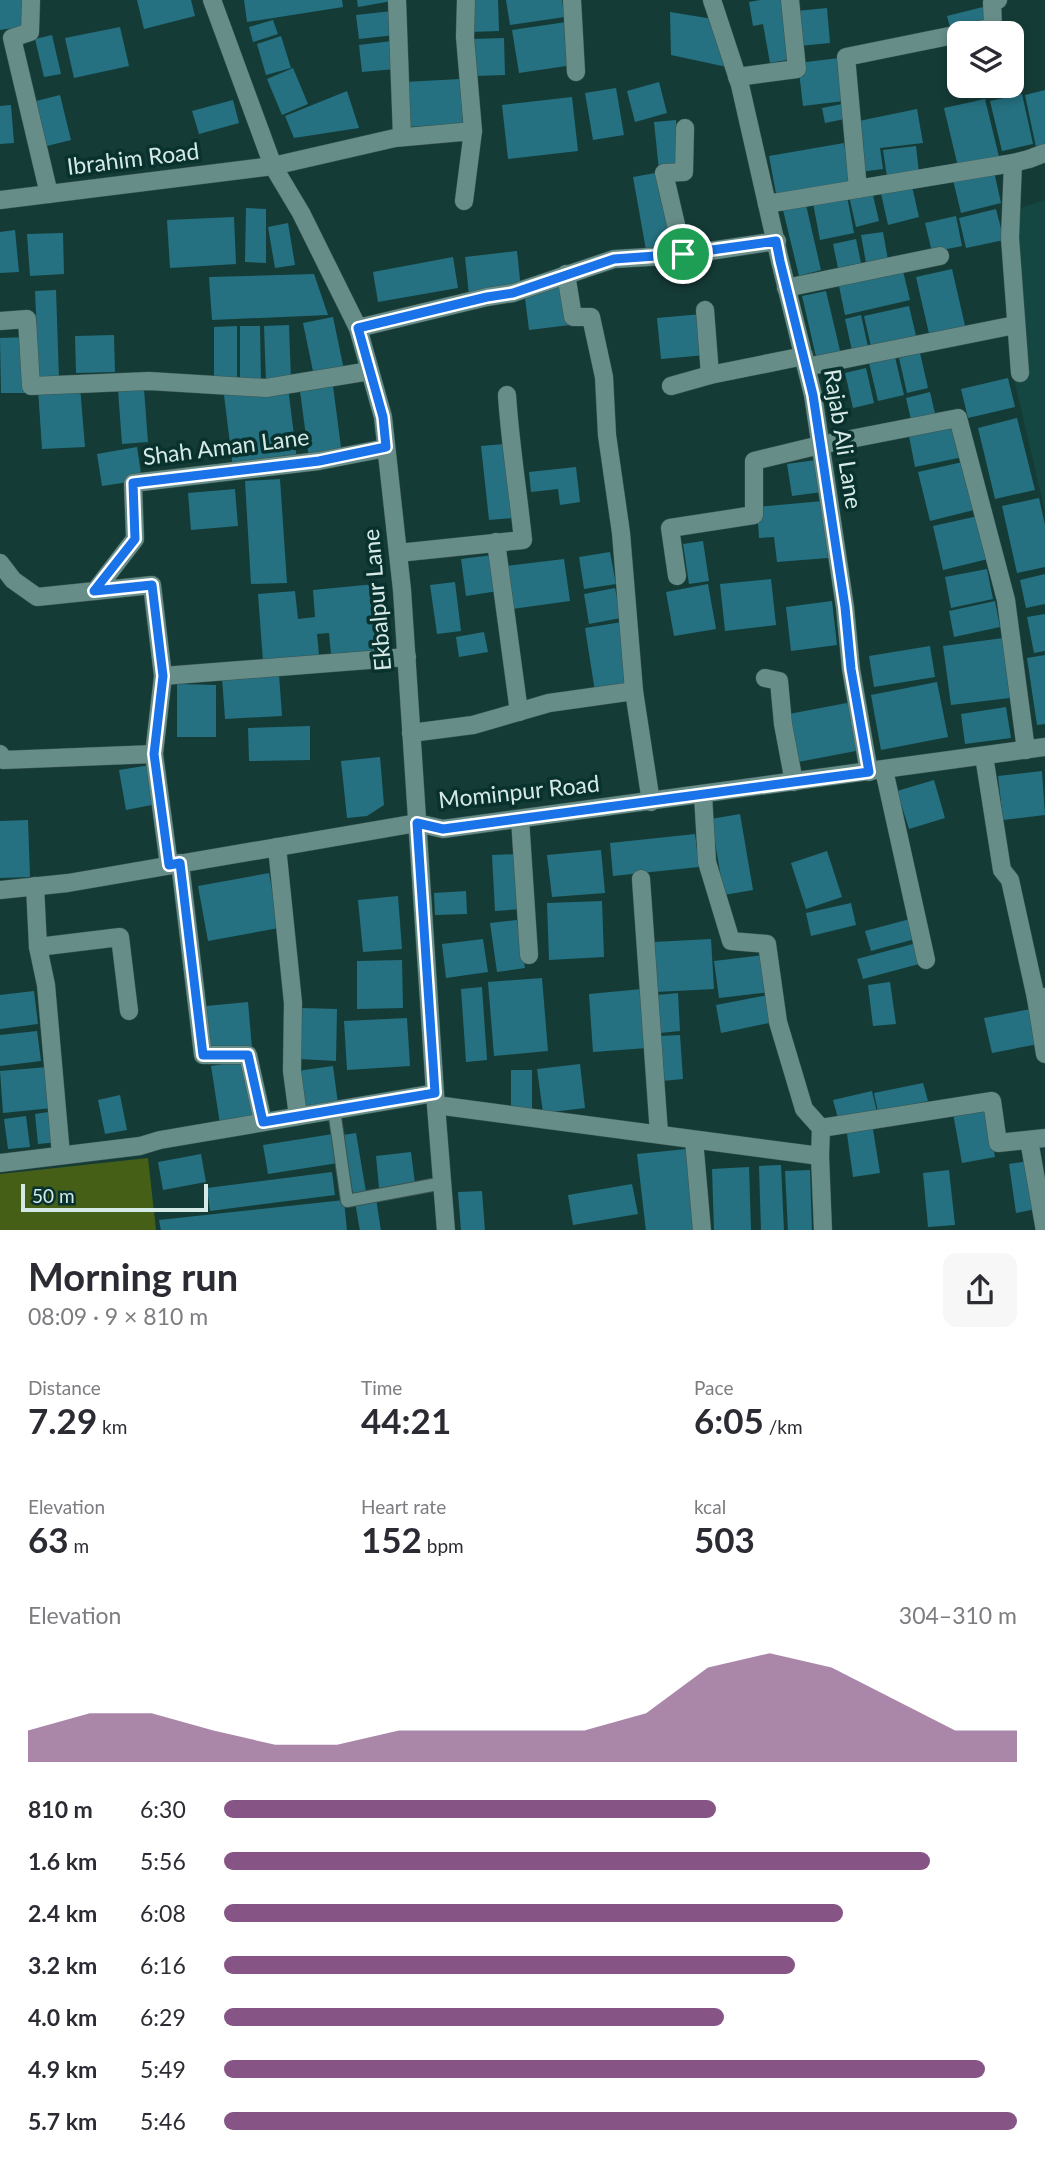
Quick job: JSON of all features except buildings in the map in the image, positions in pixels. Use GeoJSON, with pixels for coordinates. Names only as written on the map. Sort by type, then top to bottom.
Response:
{"type":"FeatureCollection","features":[{"type":"Feature","properties":{"kind":"street"},"geometry":{"type":"LineString","coordinates":[[31,0],[30,32],[6,38],[49,194]]}},
{"type":"Feature","properties":{"kind":"street","name":"Ekbalpur Lane"},"geometry":{"type":"LineString","coordinates":[[212,0],[272,166],[301,213],[358,328],[383,417],[407,657],[446,1230]]}},
{"type":"Feature","properties":{"kind":"street"},"geometry":{"type":"LineString","coordinates":[[397,0],[402,136]]}},
{"type":"Feature","properties":{"kind":"street"},"geometry":{"type":"LineString","coordinates":[[464,201],[473,131],[465,37],[466,0]]}},
{"type":"Feature","properties":{"kind":"street"},"geometry":{"type":"LineString","coordinates":[[572,0],[576,72]]}},
{"type":"Feature","properties":{"kind":"street","name":"Rajab Ali Lane"},"geometry":{"type":"LineString","coordinates":[[712,0],[737,77],[813,395],[845,607],[851,669],[926,960]]}},
{"type":"Feature","properties":{"kind":"street"},"geometry":{"type":"LineString","coordinates":[[737,77],[797,69],[790,0]]}},
{"type":"Feature","properties":{"kind":"street"},"geometry":{"type":"LineString","coordinates":[[993,21],[992,3],[998,0]]}},
{"type":"Feature","properties":{"kind":"street"},"geometry":{"type":"LineString","coordinates":[[858,189],[846,57],[947,37]]}},
{"type":"Feature","properties":{"kind":"street"},"geometry":{"type":"LineString","coordinates":[[683,254],[664,173],[684,172],[685,128]]}},
{"type":"Feature","properties":{"kind":"street","name":"Ibrahim Road"},"geometry":{"type":"LineString","coordinates":[[0,200],[272,166],[402,136],[473,131]]}},
{"type":"Feature","properties":{"kind":"street"},"geometry":{"type":"LineString","coordinates":[[767,204],[1013,163],[1045,153]]}},
{"type":"Feature","properties":{"kind":"street"},"geometry":{"type":"LineString","coordinates":[[1013,163],[1010,239],[1020,373]]}},
{"type":"Feature","properties":{"kind":"street"},"geometry":{"type":"LineString","coordinates":[[358,328],[513,293],[614,259],[683,254],[776,241]]}},
{"type":"Feature","properties":{"kind":"street"},"geometry":{"type":"LineString","coordinates":[[786,288],[940,256]]}},
{"type":"Feature","properties":{"kind":"street"},"geometry":{"type":"LineString","coordinates":[[566,274],[573,317],[591,317],[604,377],[607,435],[621,533],[634,691],[651,802]]}},
{"type":"Feature","properties":{"kind":"street"},"geometry":{"type":"LineString","coordinates":[[705,310],[710,375]]}},
{"type":"Feature","properties":{"kind":"street"},"geometry":{"type":"LineString","coordinates":[[0,321],[27,319],[31,386],[149,381],[266,388],[370,371]]}},
{"type":"Feature","properties":{"kind":"street"},"geometry":{"type":"LineString","coordinates":[[671,386],[710,375],[805,362],[1015,325]]}},
{"type":"Feature","properties":{"kind":"street"},"geometry":{"type":"LineString","coordinates":[[398,553],[523,540],[507,395]]}},
{"type":"Feature","properties":{"kind":"street"},"geometry":{"type":"LineString","coordinates":[[677,576],[670,528],[754,515],[754,461],[958,418],[1006,600],[1026,750]]}},
{"type":"Feature","properties":{"kind":"street","name":"Shah Aman Lane"},"geometry":{"type":"LineString","coordinates":[[94,591],[135,539],[133,483],[319,461],[386,447]]}},
{"type":"Feature","properties":{"kind":"street"},"geometry":{"type":"LineString","coordinates":[[496,542],[519,712]]}},
{"type":"Feature","properties":{"kind":"street"},"geometry":{"type":"LineString","coordinates":[[0,563],[13,580],[37,597],[152,585],[163,676],[154,754],[175,864],[203,1055],[248,1055],[263,1122]]}},
{"type":"Feature","properties":{"kind":"street"},"geometry":{"type":"LineString","coordinates":[[163,676],[407,657]]}},
{"type":"Feature","properties":{"kind":"street"},"geometry":{"type":"LineString","coordinates":[[765,678],[779,681],[783,724],[794,782]]}},
{"type":"Feature","properties":{"kind":"street"},"geometry":{"type":"LineString","coordinates":[[411,733],[473,724],[549,704],[634,691]]}},
{"type":"Feature","properties":{"kind":"street","name":"Mominpur Road"},"geometry":{"type":"LineString","coordinates":[[0,890],[417,823],[443,829],[1045,747]]}},
{"type":"Feature","properties":{"kind":"street"},"geometry":{"type":"LineString","coordinates":[[0,754],[3,760],[154,754]]}},
{"type":"Feature","properties":{"kind":"street"},"geometry":{"type":"LineString","coordinates":[[984,756],[1002,870],[1010,880],[1041,997],[1045,1054]]}},
{"type":"Feature","properties":{"kind":"street"},"geometry":{"type":"LineString","coordinates":[[703,795],[707,862],[731,942],[767,944],[778,1022],[804,1109],[821,1128],[823,1230]]}},
{"type":"Feature","properties":{"kind":"street"},"geometry":{"type":"LineString","coordinates":[[520,819],[529,955]]}},
{"type":"Feature","properties":{"kind":"street"},"geometry":{"type":"LineString","coordinates":[[277,847],[292,992],[292,1071],[298,1116]]}},
{"type":"Feature","properties":{"kind":"street"},"geometry":{"type":"LineString","coordinates":[[640,879],[659,1134]]}},
{"type":"Feature","properties":{"kind":"street"},"geometry":{"type":"LineString","coordinates":[[35,886],[38,947],[46,985],[61,1155]]}},
{"type":"Feature","properties":{"kind":"street"},"geometry":{"type":"LineString","coordinates":[[38,947],[120,937],[129,1012]]}},
{"type":"Feature","properties":{"kind":"street"},"geometry":{"type":"LineString","coordinates":[[0,1163],[140,1146],[160,1140],[334,1110],[436,1099],[694,1140],[820,1156]]}},
{"type":"Feature","properties":{"kind":"street"},"geometry":{"type":"LineString","coordinates":[[821,1128],[992,1101],[998,1143],[1037,1139],[1045,1230]]}},
{"type":"Feature","properties":{"kind":"street"},"geometry":{"type":"LineString","coordinates":[[694,1140],[702,1230]]}},
{"type":"Feature","properties":{"kind":"lane"},"geometry":{"type":"LineString","coordinates":[[334,1110],[347,1202],[443,1183]]}},
{"type":"Feature","properties":{"kind":"shaded area"},"geometry":{"type":"Polygon","coordinates":[[[1045,200],[1045,512],[1014,379],[1027,374],[1026,322],[1002,214],[1045,200]]]}},
{"type":"Feature","properties":{"kind":"green space"},"geometry":{"type":"Polygon","coordinates":[[[148,1158],[156,1230],[0,1230],[0,1174],[148,1158]]]}},
{"type":"Feature","properties":{"kind":"route"},"geometry":{"type":"LineString","coordinates":[[776,241],[813,395],[845,607],[851,669],[869,772],[443,829],[417,823],[435,1093],[263,1122],[248,1055],[203,1055],[180,863],[169,865],[154,754],[163,676],[152,585],[94,591],[135,539],[133,483],[319,461],[386,447],[383,417],[358,328],[513,293],[614,259],[683,254],[776,241]]}}]}
